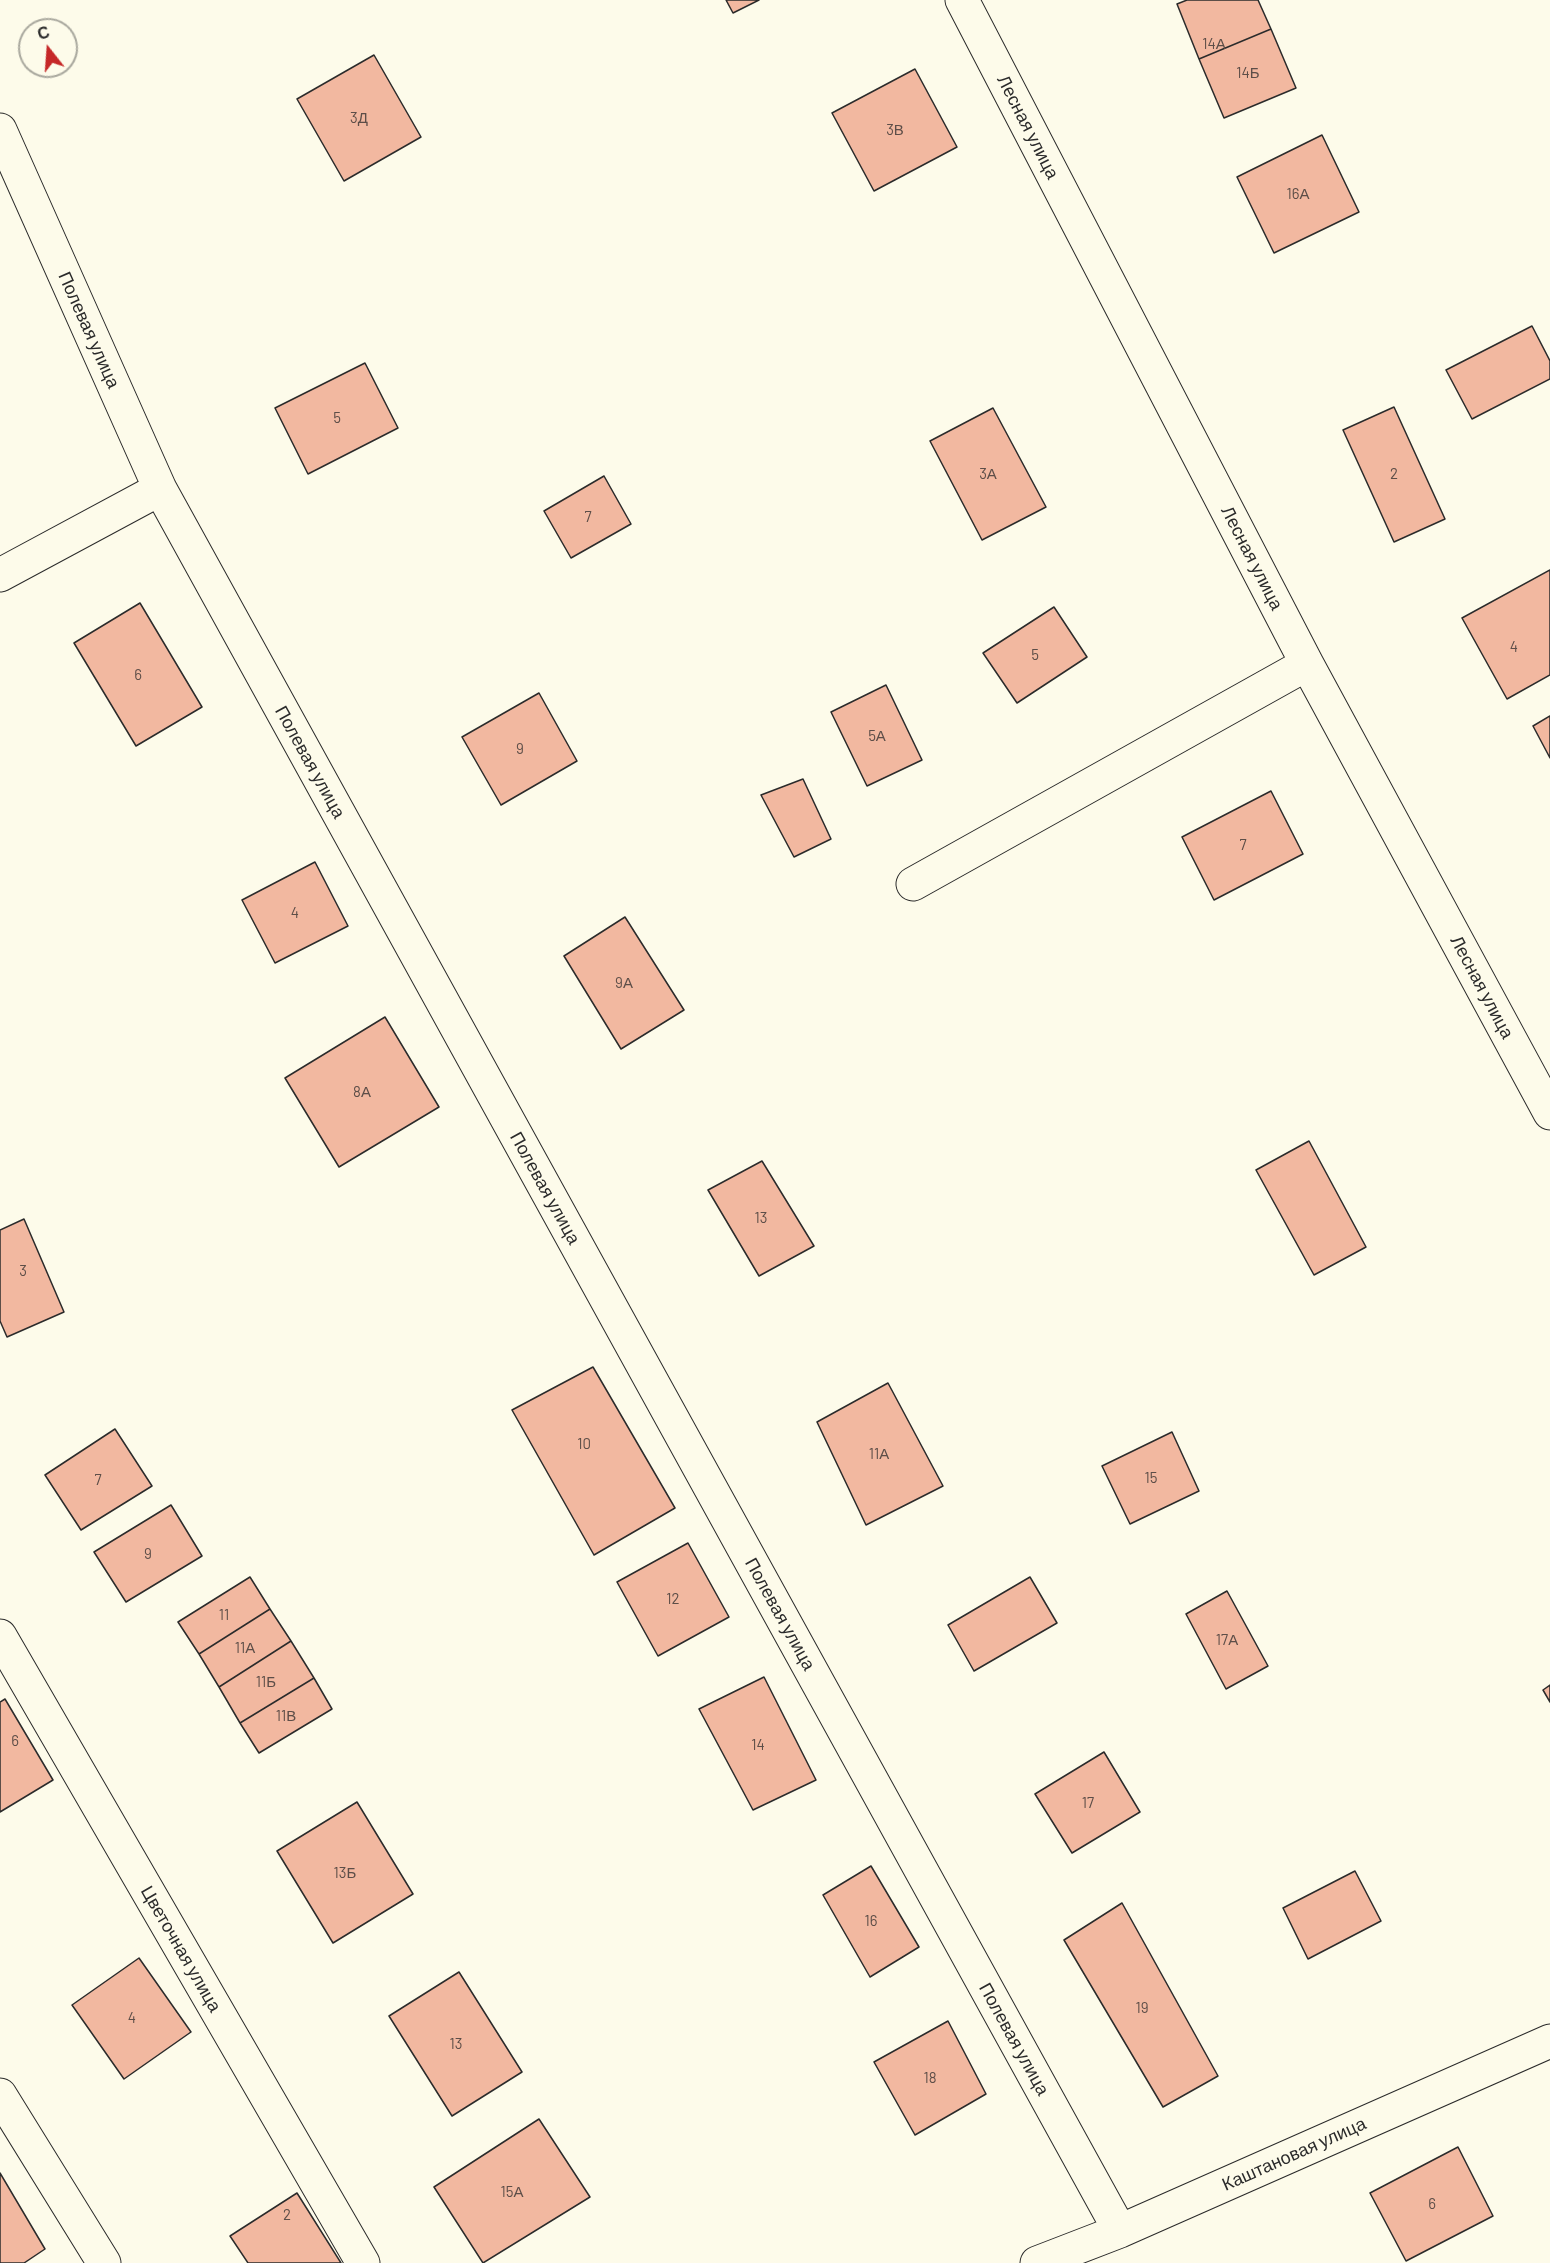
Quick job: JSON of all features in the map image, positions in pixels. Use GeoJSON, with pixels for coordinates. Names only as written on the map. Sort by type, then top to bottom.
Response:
{"type":"FeatureCollection","features":[{"type":"Feature","properties":{"kind":"street","name":"Лесная улица"},"geometry":{"type":"LineString","coordinates":[[962,0],[1307,664],[1550,1113]]}},
{"type":"Feature","properties":{"kind":"street","name":"Полевая улица"},"geometry":{"type":"LineString","coordinates":[[0,130],[159,489],[1120,2231]]}},
{"type":"Feature","properties":{"kind":"street"},"geometry":{"type":"LineString","coordinates":[[0,575],[159,489]]}},
{"type":"Feature","properties":{"kind":"street"},"geometry":{"type":"LineString","coordinates":[[913,884],[1307,664]]}},
{"type":"Feature","properties":{"kind":"street","name":"Цветочная улица"},"geometry":{"type":"LineString","coordinates":[[0,1636],[363,2263]]}},
{"type":"Feature","properties":{"kind":"street","name":"Каштановая улица"},"geometry":{"type":"LineString","coordinates":[[1037,2263],[1120,2231],[1550,2041]]}},
{"type":"Feature","properties":{"kind":"street"},"geometry":{"type":"LineString","coordinates":[[0,2095],[104,2263]]}},
{"type":"Feature","properties":{"kind":"building"},"geometry":{"type":"Polygon","coordinates":[[[726,0],[759,0],[733,13],[726,0]]]}},
{"type":"Feature","properties":{"kind":"building"},"geometry":{"type":"Polygon","coordinates":[[[1187,0],[1258,0],[1271,29],[1199,59],[1177,4],[1187,0]]]}},
{"type":"Feature","properties":{"kind":"building"},"geometry":{"type":"Polygon","coordinates":[[[1271,29],[1296,88],[1224,118],[1199,59],[1271,29]]]}},
{"type":"Feature","properties":{"kind":"building"},"geometry":{"type":"Polygon","coordinates":[[[374,55],[421,137],[344,181],[297,99],[374,55]]]}},
{"type":"Feature","properties":{"kind":"building"},"geometry":{"type":"Polygon","coordinates":[[[915,69],[957,147],[874,191],[832,113],[915,69]]]}},
{"type":"Feature","properties":{"kind":"building"},"geometry":{"type":"Polygon","coordinates":[[[1322,135],[1359,212],[1274,253],[1237,177],[1322,135]]]}},
{"type":"Feature","properties":{"kind":"building"},"geometry":{"type":"Polygon","coordinates":[[[1532,326],[1550,361],[1550,379],[1472,419],[1446,370],[1532,326]]]}},
{"type":"Feature","properties":{"kind":"building"},"geometry":{"type":"Polygon","coordinates":[[[365,363],[398,428],[308,474],[275,408],[365,363]]]}},
{"type":"Feature","properties":{"kind":"building"},"geometry":{"type":"Polygon","coordinates":[[[1394,407],[1445,519],[1394,542],[1343,430],[1394,407]]]}},
{"type":"Feature","properties":{"kind":"building"},"geometry":{"type":"Polygon","coordinates":[[[993,408],[1046,507],[982,540],[930,441],[993,408]]]}},
{"type":"Feature","properties":{"kind":"building"},"geometry":{"type":"Polygon","coordinates":[[[604,476],[631,524],[571,558],[544,511],[604,476]]]}},
{"type":"Feature","properties":{"kind":"building"},"geometry":{"type":"Polygon","coordinates":[[[1550,570],[1550,675],[1507,699],[1462,618],[1550,570]]]}},
{"type":"Feature","properties":{"kind":"building"},"geometry":{"type":"Polygon","coordinates":[[[140,603],[202,707],[136,746],[74,643],[140,603]]]}},
{"type":"Feature","properties":{"kind":"building"},"geometry":{"type":"Polygon","coordinates":[[[1054,607],[1087,657],[1017,703],[983,653],[1054,607]]]}},
{"type":"Feature","properties":{"kind":"building"},"geometry":{"type":"Polygon","coordinates":[[[886,685],[922,760],[867,786],[831,712],[886,685]]]}},
{"type":"Feature","properties":{"kind":"building"},"geometry":{"type":"Polygon","coordinates":[[[539,693],[577,761],[501,805],[462,737],[539,693]]]}},
{"type":"Feature","properties":{"kind":"building"},"geometry":{"type":"Polygon","coordinates":[[[1550,716],[1550,758],[1533,726],[1550,716]]]}},
{"type":"Feature","properties":{"kind":"building"},"geometry":{"type":"Polygon","coordinates":[[[803,779],[831,839],[794,857],[761,795],[803,779]]]}},
{"type":"Feature","properties":{"kind":"building"},"geometry":{"type":"Polygon","coordinates":[[[1271,791],[1303,854],[1214,900],[1182,837],[1271,791]]]}},
{"type":"Feature","properties":{"kind":"building"},"geometry":{"type":"Polygon","coordinates":[[[315,862],[348,926],[275,963],[242,900],[315,862]]]}},
{"type":"Feature","properties":{"kind":"building"},"geometry":{"type":"Polygon","coordinates":[[[625,917],[684,1010],[621,1049],[564,956],[625,917]]]}},
{"type":"Feature","properties":{"kind":"building"},"geometry":{"type":"Polygon","coordinates":[[[385,1017],[439,1107],[339,1167],[285,1078],[385,1017]]]}},
{"type":"Feature","properties":{"kind":"building"},"geometry":{"type":"Polygon","coordinates":[[[1309,1141],[1366,1247],[1314,1275],[1256,1170],[1309,1141]]]}},
{"type":"Feature","properties":{"kind":"building"},"geometry":{"type":"Polygon","coordinates":[[[762,1161],[814,1246],[759,1276],[708,1190],[762,1161]]]}},
{"type":"Feature","properties":{"kind":"building"},"geometry":{"type":"Polygon","coordinates":[[[24,1219],[64,1312],[7,1337],[0,1321],[0,1230],[24,1219]]]}},
{"type":"Feature","properties":{"kind":"building"},"geometry":{"type":"Polygon","coordinates":[[[593,1367],[675,1508],[594,1555],[512,1410],[593,1367]]]}},
{"type":"Feature","properties":{"kind":"building"},"geometry":{"type":"Polygon","coordinates":[[[888,1383],[943,1486],[866,1525],[817,1422],[888,1383]]]}},
{"type":"Feature","properties":{"kind":"building"},"geometry":{"type":"Polygon","coordinates":[[[115,1429],[152,1486],[81,1530],[45,1475],[115,1429]]]}},
{"type":"Feature","properties":{"kind":"building"},"geometry":{"type":"Polygon","coordinates":[[[1172,1432],[1199,1491],[1130,1524],[1102,1466],[1172,1432]]]}},
{"type":"Feature","properties":{"kind":"building"},"geometry":{"type":"Polygon","coordinates":[[[171,1505],[202,1556],[126,1602],[94,1552],[171,1505]]]}},
{"type":"Feature","properties":{"kind":"building"},"geometry":{"type":"Polygon","coordinates":[[[688,1543],[729,1617],[658,1656],[617,1582],[688,1543]]]}},
{"type":"Feature","properties":{"kind":"building"},"geometry":{"type":"Polygon","coordinates":[[[250,1577],[270,1609],[199,1654],[178,1622],[250,1577]]]}},
{"type":"Feature","properties":{"kind":"building"},"geometry":{"type":"Polygon","coordinates":[[[1030,1577],[1057,1623],[974,1671],[948,1625],[1030,1577]]]}},
{"type":"Feature","properties":{"kind":"building"},"geometry":{"type":"Polygon","coordinates":[[[1227,1591],[1268,1666],[1226,1689],[1186,1614],[1227,1591]]]}},
{"type":"Feature","properties":{"kind":"building"},"geometry":{"type":"Polygon","coordinates":[[[270,1609],[291,1641],[219,1687],[199,1654],[270,1609]]]}},
{"type":"Feature","properties":{"kind":"building"},"geometry":{"type":"Polygon","coordinates":[[[291,1641],[314,1678],[240,1723],[219,1687],[291,1641]]]}},
{"type":"Feature","properties":{"kind":"building"},"geometry":{"type":"Polygon","coordinates":[[[764,1677],[816,1780],[753,1810],[699,1709],[764,1677]]]}},
{"type":"Feature","properties":{"kind":"building"},"geometry":{"type":"Polygon","coordinates":[[[314,1678],[332,1709],[259,1753],[240,1723],[314,1678]]]}},
{"type":"Feature","properties":{"kind":"building"},"geometry":{"type":"Polygon","coordinates":[[[1550,1685],[1550,1702],[1543,1690],[1550,1685]]]}},
{"type":"Feature","properties":{"kind":"building"},"geometry":{"type":"Polygon","coordinates":[[[5,1699],[53,1780],[0,1812],[0,1702],[5,1699]]]}},
{"type":"Feature","properties":{"kind":"building"},"geometry":{"type":"Polygon","coordinates":[[[1104,1752],[1140,1812],[1072,1853],[1035,1794],[1104,1752]]]}},
{"type":"Feature","properties":{"kind":"building"},"geometry":{"type":"Polygon","coordinates":[[[357,1802],[413,1894],[333,1943],[277,1851],[357,1802]]]}},
{"type":"Feature","properties":{"kind":"building"},"geometry":{"type":"Polygon","coordinates":[[[871,1866],[919,1947],[870,1977],[823,1895],[871,1866]]]}},
{"type":"Feature","properties":{"kind":"building"},"geometry":{"type":"Polygon","coordinates":[[[1355,1871],[1381,1921],[1308,1959],[1283,1908],[1355,1871]]]}},
{"type":"Feature","properties":{"kind":"building"},"geometry":{"type":"Polygon","coordinates":[[[1122,1903],[1218,2076],[1163,2107],[1064,1940],[1122,1903]]]}},
{"type":"Feature","properties":{"kind":"building"},"geometry":{"type":"Polygon","coordinates":[[[139,1958],[191,2032],[124,2079],[72,2005],[139,1958]]]}},
{"type":"Feature","properties":{"kind":"building"},"geometry":{"type":"Polygon","coordinates":[[[459,1972],[522,2072],[452,2116],[389,2016],[459,1972]]]}},
{"type":"Feature","properties":{"kind":"building"},"geometry":{"type":"Polygon","coordinates":[[[948,2021],[986,2094],[915,2135],[874,2062],[948,2021]]]}},
{"type":"Feature","properties":{"kind":"building"},"geometry":{"type":"Polygon","coordinates":[[[539,2119],[590,2197],[483,2263],[434,2187],[539,2119]]]}},
{"type":"Feature","properties":{"kind":"building"},"geometry":{"type":"Polygon","coordinates":[[[1458,2147],[1493,2216],[1406,2261],[1370,2193],[1458,2147]]]}},
{"type":"Feature","properties":{"kind":"building"},"geometry":{"type":"Polygon","coordinates":[[[0,2173],[45,2249],[24,2263],[0,2263],[0,2173]]]}},
{"type":"Feature","properties":{"kind":"building"},"geometry":{"type":"Polygon","coordinates":[[[297,2193],[341,2263],[248,2263],[230,2236],[297,2193]]]}}]}
